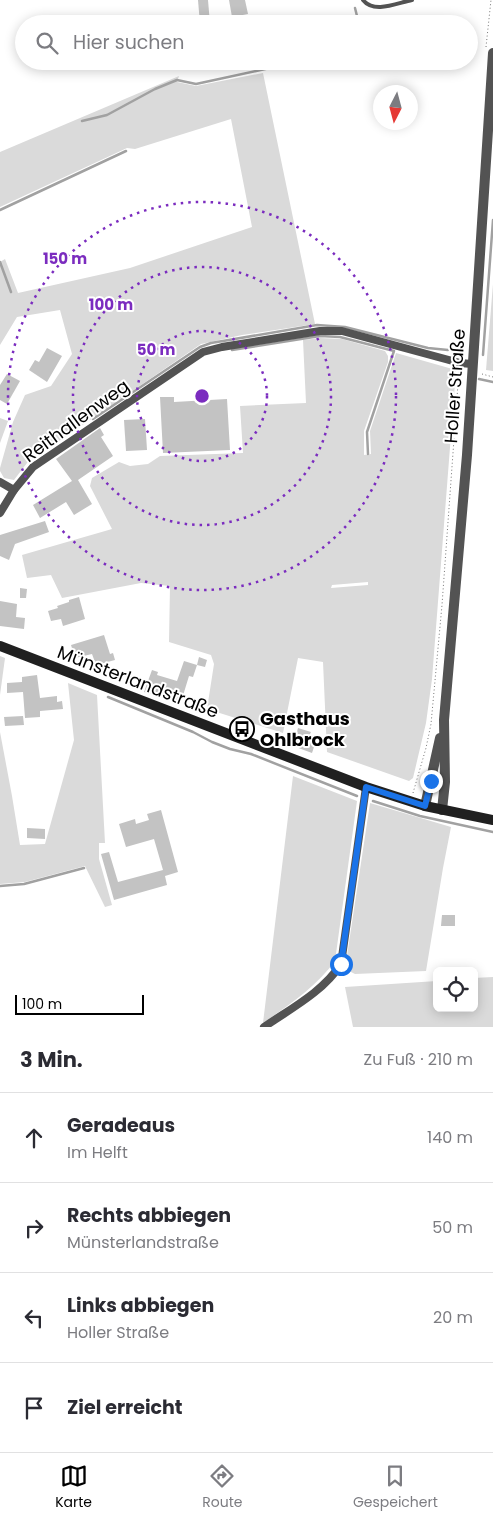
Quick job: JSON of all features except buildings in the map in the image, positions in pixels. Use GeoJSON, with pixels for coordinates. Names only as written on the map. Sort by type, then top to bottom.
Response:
{"type":"FeatureCollection","features":[{"type":"Feature","properties":{"kind":"main road","name":"Münsterlandstraße"},"geometry":{"type":"LineString","coordinates":[[0,646],[366,787],[425,806],[493,820]]}},
{"type":"Feature","properties":{"kind":"street","name":"Holler Straße"},"geometry":{"type":"LineString","coordinates":[[442,810],[445,782],[444,720],[467,455],[493,53]]}},
{"type":"Feature","properties":{"kind":"street","name":"Reithallenweg"},"geometry":{"type":"LineString","coordinates":[[0,513],[14,490],[33,467],[203,352],[222,346],[320,331],[342,331],[460,363],[472,364]]}},
{"type":"Feature","properties":{"kind":"street"},"geometry":{"type":"LineString","coordinates":[[0,482],[14,490]]}},
{"type":"Feature","properties":{"kind":"street","name":"Holler Straße"},"geometry":{"type":"LineString","coordinates":[[425,806],[444,720]]}},
{"type":"Feature","properties":{"kind":"street"},"geometry":{"type":"LineString","coordinates":[[264,1027],[325,983],[341,964],[366,787]]}},
{"type":"Feature","properties":{"kind":"lane"},"geometry":{"type":"LineString","coordinates":[[363,0],[365,3],[376,8],[412,0]]}},
{"type":"Feature","properties":{"kind":"path"},"geometry":{"type":"LineString","coordinates":[[411,802],[431,724],[460,363]]}},
{"type":"Feature","properties":{"kind":"shaded area"},"geometry":{"type":"Polygon","coordinates":[[[263,73],[315,324],[242,335],[201,344],[27,463],[14,480],[4,478],[0,468],[13,422],[25,395],[51,386],[72,354],[60,310],[17,317],[0,345],[0,262],[5,259],[18,293],[130,268],[252,227],[231,119],[135,149],[127,148],[0,207],[0,152],[179,76],[177,82],[196,86],[263,73]]]}},
{"type":"Feature","properties":{"kind":"shaded area"},"geometry":{"type":"Polygon","coordinates":[[[493,284],[493,371],[486,370],[493,284]]]}},
{"type":"Feature","properties":{"kind":"shaded area"},"geometry":{"type":"Polygon","coordinates":[[[320,338],[342,339],[385,351],[388,356],[388,362],[364,431],[364,455],[371,454],[370,431],[396,353],[456,370],[432,679],[426,723],[413,778],[409,781],[327,752],[323,662],[298,658],[283,733],[207,709],[214,664],[211,655],[169,642],[170,586],[141,583],[62,598],[51,575],[27,578],[22,555],[112,529],[90,486],[92,478],[119,462],[130,466],[148,464],[160,456],[243,453],[240,406],[306,403],[303,340],[320,338]],[[368,582],[332,585],[331,588],[368,585],[368,582]]]}},
{"type":"Feature","properties":{"kind":"shaded area"},"geometry":{"type":"Polygon","coordinates":[[[0,418],[8,421],[0,443],[0,418]]]}},
{"type":"Feature","properties":{"kind":"shaded area"},"geometry":{"type":"Polygon","coordinates":[[[0,656],[5,658],[0,695],[0,656]]]}},
{"type":"Feature","properties":{"kind":"shaded area"},"geometry":{"type":"Polygon","coordinates":[[[68,683],[97,695],[105,843],[99,843],[99,859],[112,905],[105,907],[85,866],[25,882],[0,884],[0,732],[20,845],[45,844],[74,740],[68,683]]]}},
{"type":"Feature","properties":{"kind":"shaded area"},"geometry":{"type":"Polygon","coordinates":[[[293,776],[357,801],[335,961],[311,987],[263,1023],[293,776]]]}},
{"type":"Feature","properties":{"kind":"shaded area"},"geometry":{"type":"Polygon","coordinates":[[[370,803],[451,827],[426,971],[355,974],[345,969],[370,803]]]}},
{"type":"Feature","properties":{"kind":"shaded area"},"geometry":{"type":"Polygon","coordinates":[[[493,977],[493,1027],[353,1027],[345,987],[433,981],[433,1012],[478,1012],[478,978],[493,977]]]}},
{"type":"Feature","properties":{"kind":"waterway"},"geometry":{"type":"LineString","coordinates":[[355,8],[357,15]]}},
{"type":"Feature","properties":{"kind":"waterway"},"geometry":{"type":"LineString","coordinates":[[82,121],[107,115],[155,89],[177,80],[196,84],[261,70]]}},
{"type":"Feature","properties":{"kind":"waterway"},"geometry":{"type":"LineString","coordinates":[[0,210],[126,151]]}},
{"type":"Feature","properties":{"kind":"waterway"},"geometry":{"type":"LineString","coordinates":[[483,355],[493,220]]}},
{"type":"Feature","properties":{"kind":"waterway"},"geometry":{"type":"LineString","coordinates":[[0,262],[11,292]]}},
{"type":"Feature","properties":{"kind":"waterway"},"geometry":{"type":"LineString","coordinates":[[93,419],[200,347],[211,343],[317,325],[345,327],[428,348],[448,350]]}},
{"type":"Feature","properties":{"kind":"waterway"},"geometry":{"type":"LineString","coordinates":[[232,350],[320,336],[340,337],[394,351],[367,432],[368,454]]}},
{"type":"Feature","properties":{"kind":"waterway"},"geometry":{"type":"LineString","coordinates":[[479,379],[493,382]]}},
{"type":"Feature","properties":{"kind":"waterway"},"geometry":{"type":"LineString","coordinates":[[108,697],[193,732],[212,742],[251,754],[357,796]]}},
{"type":"Feature","properties":{"kind":"waterway"},"geometry":{"type":"LineString","coordinates":[[373,801],[420,816],[493,832]]}},
{"type":"Feature","properties":{"kind":"waterway"},"geometry":{"type":"LineString","coordinates":[[0,886],[24,884],[84,868]]}},
{"type":"Feature","properties":{"kind":"place","name":"Gasthaus Ohlbrock"},"geometry":{"type":"Point","coordinates":[242,729]}},
{"type":"Feature","properties":{"kind":"route"},"geometry":{"type":"LineString","coordinates":[[341,964],[366,787],[425,806],[431,781]]}}]}
